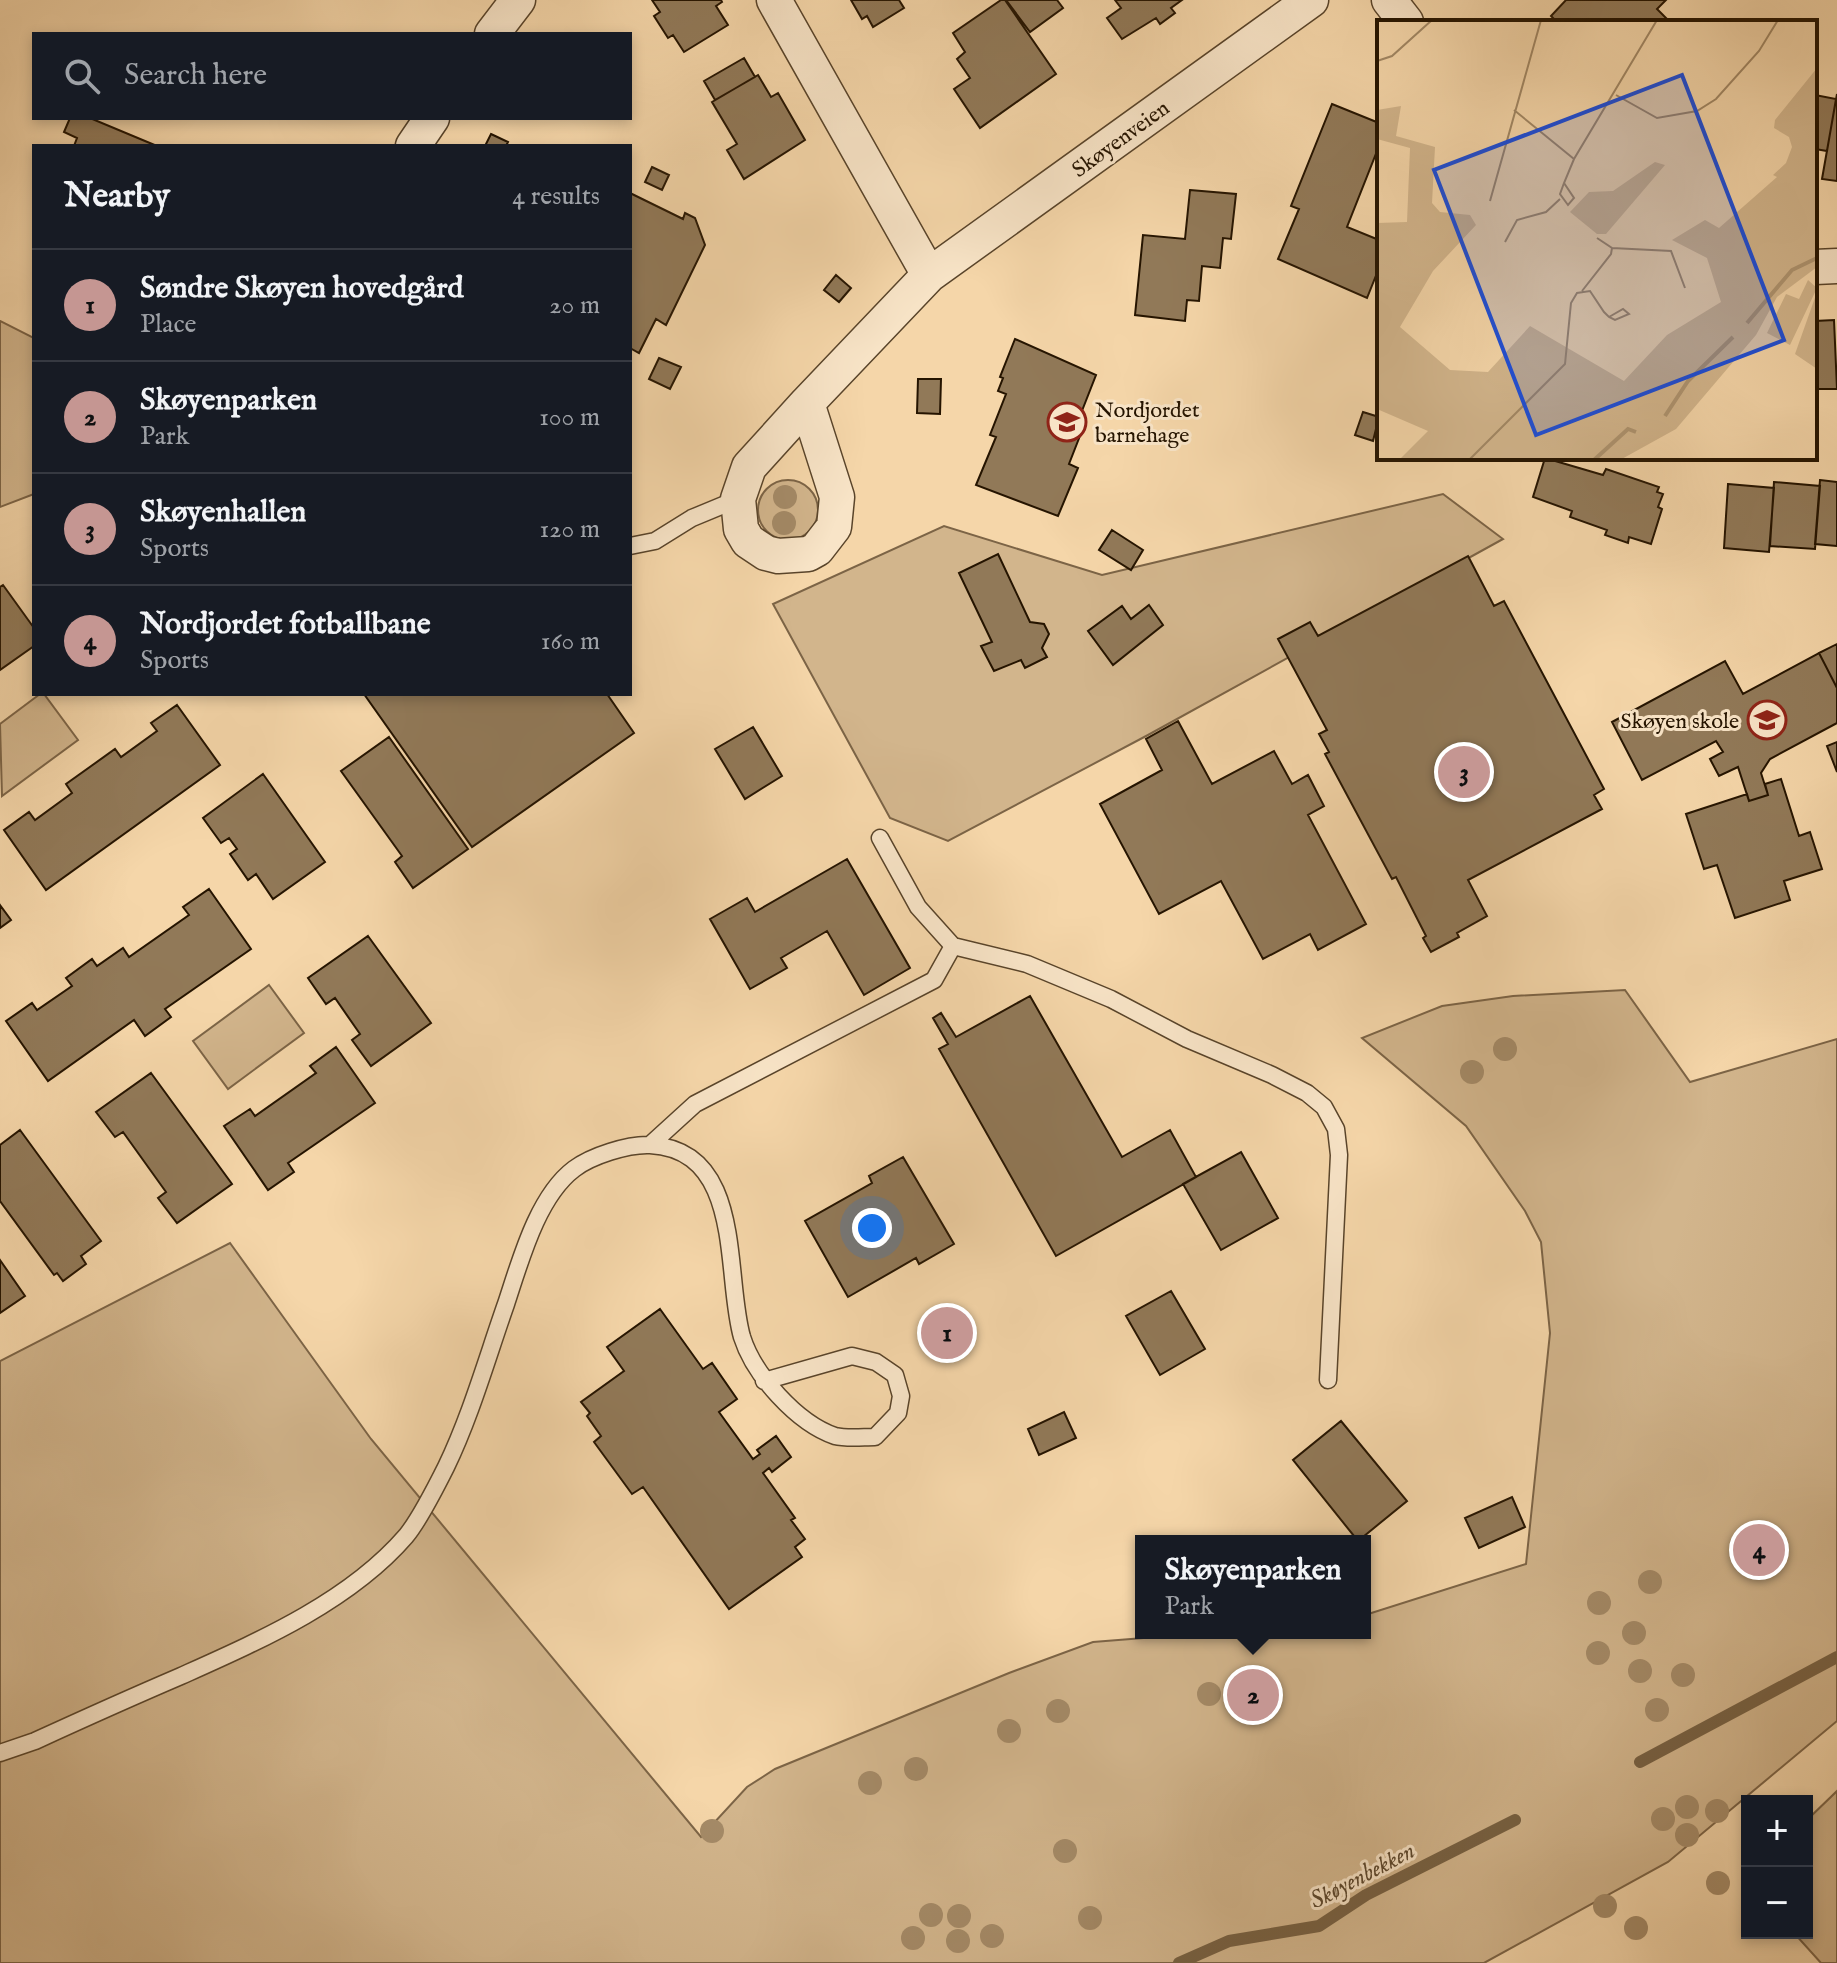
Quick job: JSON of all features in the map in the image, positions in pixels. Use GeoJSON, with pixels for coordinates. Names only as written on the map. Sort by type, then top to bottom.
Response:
{"type":"FeatureCollection","features":[{"type":"Feature","properties":{"kind":"street"},"geometry":{"type":"LineString","coordinates":[[494,32],[518,0]]}},
{"type":"Feature","properties":{"kind":"street"},"geometry":{"type":"LineString","coordinates":[[774,0],[929,275]]}},
{"type":"Feature","properties":{"kind":"street","name":"Skøyenveien"},"geometry":{"type":"LineString","coordinates":[[738,499],[749,467],[929,275],[1311,0]]}},
{"type":"Feature","properties":{"kind":"street"},"geometry":{"type":"LineString","coordinates":[[1389,0],[1404,20]]}},
{"type":"Feature","properties":{"kind":"street"},"geometry":{"type":"LineString","coordinates":[[414,144],[431,120]]}},
{"type":"Feature","properties":{"kind":"street"},"geometry":{"type":"LineString","coordinates":[[1817,267],[1837,266]]}},
{"type":"Feature","properties":{"kind":"street"},"geometry":{"type":"LineString","coordinates":[[738,499],[741,529],[748,541],[766,553],[778,556],[808,554],[827,540],[834,527],[837,497],[807,403]]}},
{"type":"Feature","properties":{"kind":"lane"},"geometry":{"type":"LineString","coordinates":[[632,546],[655,541],[692,518],[738,499]]}},
{"type":"Feature","properties":{"kind":"lane"},"geometry":{"type":"LineString","coordinates":[[880,838],[918,907],[953,946],[1027,964],[1111,999],[1187,1039],[1272,1075],[1307,1093],[1324,1107],[1336,1129],[1339,1155],[1328,1380]]}},
{"type":"Feature","properties":{"kind":"lane"},"geometry":{"type":"LineString","coordinates":[[650,1145],[695,1104],[934,980],[953,946]]}},
{"type":"Feature","properties":{"kind":"lane"},"geometry":{"type":"LineString","coordinates":[[0,1753],[35,1741],[273,1635],[362,1577],[407,1534],[446,1467],[468,1415],[531,1229],[551,1195],[574,1169],[618,1148],[650,1145],[675,1151],[702,1168],[725,1210],[742,1337],[764,1381],[798,1414],[837,1436],[875,1437],[898,1413],[901,1396],[895,1375],[876,1362],[852,1356],[764,1381]]}},
{"type":"Feature","properties":{"kind":"shaded area"},"geometry":{"type":"Polygon","coordinates":[[[0,321],[32,337],[32,495],[0,507],[0,321]]]}},
{"type":"Feature","properties":{"kind":"shaded area"},"geometry":{"type":"Polygon","coordinates":[[[788,480],[799,482],[809,489],[816,499],[816,521],[809,531],[799,538],[788,540],[777,538],[767,531],[760,521],[758,510],[760,499],[767,489],[777,482],[788,480]]]}},
{"type":"Feature","properties":{"kind":"shaded area"},"geometry":{"type":"Polygon","coordinates":[[[1443,494],[1503,539],[1148,735],[948,841],[890,818],[773,604],[944,526],[1102,575],[1443,494]]]}},
{"type":"Feature","properties":{"kind":"shaded area"},"geometry":{"type":"Polygon","coordinates":[[[37,696],[45,696],[78,740],[2,796],[0,724],[37,696]]]}},
{"type":"Feature","properties":{"kind":"shaded area"},"geometry":{"type":"Polygon","coordinates":[[[269,985],[304,1033],[228,1089],[193,1041],[269,985]]]}},
{"type":"Feature","properties":{"kind":"shaded area"},"geometry":{"type":"Polygon","coordinates":[[[1625,990],[1690,1082],[1837,1039],[1837,1721],[1748,1795],[1741,1795],[1741,1801],[1668,1862],[1484,1963],[0,1963],[0,1361],[230,1243],[371,1439],[701,1837],[747,1787],[775,1769],[1093,1642],[1135,1639],[1371,1639],[1371,1613],[1526,1564],[1550,1333],[1541,1242],[1525,1211],[1466,1126],[1362,1038],[1442,1006],[1513,996],[1625,990]]]}},
{"type":"Feature","properties":{"kind":"shaded area"},"geometry":{"type":"Polygon","coordinates":[[[1837,1791],[1837,1963],[1821,1963],[1799,1939],[1813,1939],[1813,1814],[1837,1791]]]}},
{"type":"Feature","properties":{"kind":"building"},"geometry":{"type":"Polygon","coordinates":[[[652,0],[721,0],[716,6],[728,25],[684,52],[673,35],[668,38],[654,16],[660,12],[652,0]]]}},
{"type":"Feature","properties":{"kind":"building"},"geometry":{"type":"Polygon","coordinates":[[[851,0],[899,0],[904,8],[873,27],[867,16],[862,19],[851,0]]]}},
{"type":"Feature","properties":{"kind":"building"},"geometry":{"type":"Polygon","coordinates":[[[1005,0],[1056,74],[980,128],[954,89],[970,78],[957,59],[965,52],[953,33],[1005,0]]]}},
{"type":"Feature","properties":{"kind":"building"},"geometry":{"type":"Polygon","coordinates":[[[1006,0],[1057,0],[1063,8],[1030,32],[1006,0]]]}},
{"type":"Feature","properties":{"kind":"building"},"geometry":{"type":"Polygon","coordinates":[[[1115,0],[1182,0],[1171,8],[1175,13],[1160,24],[1156,18],[1122,39],[1107,18],[1121,8],[1115,0]]]}},
{"type":"Feature","properties":{"kind":"building"},"geometry":{"type":"Polygon","coordinates":[[[1566,0],[1666,0],[1657,9],[1668,20],[1555,20],[1551,16],[1566,0]]]}},
{"type":"Feature","properties":{"kind":"building"},"geometry":{"type":"Polygon","coordinates":[[[744,58],[755,77],[715,100],[704,81],[744,58]]]}},
{"type":"Feature","properties":{"kind":"building"},"geometry":{"type":"Polygon","coordinates":[[[758,75],[771,97],[778,93],[805,140],[744,179],[727,150],[737,144],[712,102],[758,75]]]}},
{"type":"Feature","properties":{"kind":"building"},"geometry":{"type":"Polygon","coordinates":[[[1837,94],[1837,181],[1822,179],[1837,94]]]}},
{"type":"Feature","properties":{"kind":"building"},"geometry":{"type":"Polygon","coordinates":[[[1817,95],[1836,99],[1827,151],[1817,149],[1817,95]]]}},
{"type":"Feature","properties":{"kind":"building"},"geometry":{"type":"Polygon","coordinates":[[[1332,104],[1377,122],[1377,151],[1347,227],[1377,239],[1377,273],[1367,298],[1278,259],[1299,209],[1291,206],[1332,104]]]}},
{"type":"Feature","properties":{"kind":"building"},"geometry":{"type":"Polygon","coordinates":[[[69,120],[95,120],[152,144],[75,144],[77,138],[64,132],[69,120]]]}},
{"type":"Feature","properties":{"kind":"building"},"geometry":{"type":"Polygon","coordinates":[[[491,134],[508,142],[507,144],[486,144],[491,134]]]}},
{"type":"Feature","properties":{"kind":"building"},"geometry":{"type":"Polygon","coordinates":[[[652,167],[669,175],[662,190],[645,182],[652,167]]]}},
{"type":"Feature","properties":{"kind":"building"},"geometry":{"type":"Polygon","coordinates":[[[1190,190],[1236,194],[1231,239],[1223,238],[1220,268],[1202,266],[1199,301],[1187,300],[1185,321],[1135,315],[1143,235],[1185,239],[1190,190]]]}},
{"type":"Feature","properties":{"kind":"building"},"geometry":{"type":"Polygon","coordinates":[[[632,194],[683,219],[685,213],[695,218],[705,245],[666,325],[656,319],[639,353],[632,349],[632,194]]]}},
{"type":"Feature","properties":{"kind":"building"},"geometry":{"type":"Polygon","coordinates":[[[836,275],[851,288],[839,302],[824,290],[836,275]]]}},
{"type":"Feature","properties":{"kind":"building"},"geometry":{"type":"Polygon","coordinates":[[[1834,320],[1837,389],[1817,389],[1817,321],[1834,320]]]}},
{"type":"Feature","properties":{"kind":"building"},"geometry":{"type":"Polygon","coordinates":[[[1015,339],[1096,375],[1078,421],[1085,423],[1069,464],[1078,468],[1058,516],[976,485],[996,437],[990,435],[1006,394],[998,391],[1003,378],[1000,377],[1015,339]]]}},
{"type":"Feature","properties":{"kind":"building"},"geometry":{"type":"Polygon","coordinates":[[[659,358],[681,367],[670,389],[649,379],[659,358]]]}},
{"type":"Feature","properties":{"kind":"building"},"geometry":{"type":"Polygon","coordinates":[[[918,379],[941,379],[940,414],[917,413],[918,379]]]}},
{"type":"Feature","properties":{"kind":"building"},"geometry":{"type":"Polygon","coordinates":[[[1363,412],[1377,416],[1373,441],[1355,435],[1363,412]]]}},
{"type":"Feature","properties":{"kind":"building"},"geometry":{"type":"Polygon","coordinates":[[[1544,460],[1603,475],[1606,469],[1659,487],[1657,492],[1663,494],[1658,507],[1662,509],[1651,544],[1629,537],[1628,543],[1605,535],[1607,530],[1570,517],[1572,511],[1533,497],[1544,460]]]}},
{"type":"Feature","properties":{"kind":"building"},"geometry":{"type":"Polygon","coordinates":[[[1820,480],[1837,482],[1837,546],[1815,544],[1820,480]]]}},
{"type":"Feature","properties":{"kind":"building"},"geometry":{"type":"Polygon","coordinates":[[[1774,482],[1820,486],[1815,549],[1770,546],[1774,482]]]}},
{"type":"Feature","properties":{"kind":"building"},"geometry":{"type":"Polygon","coordinates":[[[1728,484],[1774,488],[1769,552],[1724,548],[1728,484]]]}},
{"type":"Feature","properties":{"kind":"building"},"geometry":{"type":"Polygon","coordinates":[[[1112,530],[1143,550],[1131,570],[1099,550],[1112,530]]]}},
{"type":"Feature","properties":{"kind":"building"},"geometry":{"type":"Polygon","coordinates":[[[998,554],[1030,622],[1044,624],[1049,634],[1042,648],[1047,657],[1025,668],[1021,660],[994,671],[981,646],[992,642],[959,573],[998,554]]]}},
{"type":"Feature","properties":{"kind":"building"},"geometry":{"type":"Polygon","coordinates":[[[1468,556],[1494,606],[1504,601],[1604,789],[1594,795],[1602,809],[1468,880],[1487,916],[1457,933],[1459,937],[1431,952],[1396,877],[1392,879],[1325,754],[1329,752],[1319,734],[1327,730],[1278,639],[1310,622],[1318,636],[1468,556]]]}},
{"type":"Feature","properties":{"kind":"building"},"geometry":{"type":"Polygon","coordinates":[[[3,585],[32,625],[32,647],[0,670],[0,587],[3,585]]]}},
{"type":"Feature","properties":{"kind":"building"},"geometry":{"type":"Polygon","coordinates":[[[1149,605],[1163,625],[1113,665],[1088,631],[1122,606],[1131,619],[1149,605]]]}},
{"type":"Feature","properties":{"kind":"building"},"geometry":{"type":"Polygon","coordinates":[[[1837,644],[1837,688],[1819,653],[1837,644]]]}},
{"type":"Feature","properties":{"kind":"building"},"geometry":{"type":"Polygon","coordinates":[[[1819,653],[1837,688],[1837,723],[1770,759],[1761,773],[1768,795],[1749,801],[1738,767],[1719,776],[1710,759],[1723,752],[1716,741],[1642,780],[1612,722],[1725,661],[1743,694],[1819,653]]]}},
{"type":"Feature","properties":{"kind":"building"},"geometry":{"type":"Polygon","coordinates":[[[365,696],[608,696],[634,733],[472,847],[365,696]]]}},
{"type":"Feature","properties":{"kind":"building"},"geometry":{"type":"Polygon","coordinates":[[[177,705],[220,765],[46,890],[4,830],[29,812],[35,820],[72,793],[66,784],[115,749],[121,757],[157,731],[151,723],[177,705]]]}},
{"type":"Feature","properties":{"kind":"building"},"geometry":{"type":"Polygon","coordinates":[[[1178,721],[1212,784],[1274,751],[1292,784],[1308,775],[1324,806],[1308,815],[1366,924],[1318,950],[1310,934],[1263,959],[1221,881],[1159,914],[1100,804],[1162,770],[1146,739],[1178,721]]]}},
{"type":"Feature","properties":{"kind":"building"},"geometry":{"type":"Polygon","coordinates":[[[753,727],[782,776],[745,799],[715,749],[753,727]]]}},
{"type":"Feature","properties":{"kind":"building"},"geometry":{"type":"Polygon","coordinates":[[[389,737],[468,849],[413,888],[395,862],[402,856],[341,771],[389,737]]]}},
{"type":"Feature","properties":{"kind":"building"},"geometry":{"type":"Polygon","coordinates":[[[1837,742],[1837,772],[1827,746],[1837,742]]]}},
{"type":"Feature","properties":{"kind":"building"},"geometry":{"type":"Polygon","coordinates":[[[263,774],[325,862],[273,899],[256,874],[248,880],[230,854],[237,849],[229,838],[221,843],[203,818],[263,774]]]}},
{"type":"Feature","properties":{"kind":"building"},"geometry":{"type":"Polygon","coordinates":[[[1781,779],[1799,836],[1810,832],[1822,869],[1784,881],[1790,900],[1735,918],[1717,865],[1704,869],[1686,814],[1747,794],[1749,801],[1768,795],[1765,784],[1781,779]]]}},
{"type":"Feature","properties":{"kind":"building"},"geometry":{"type":"Polygon","coordinates":[[[847,859],[910,968],[864,995],[827,931],[781,958],[787,968],[750,989],[710,919],[747,898],[755,912],[847,859]]]}},
{"type":"Feature","properties":{"kind":"building"},"geometry":{"type":"Polygon","coordinates":[[[209,889],[251,949],[165,1009],[171,1017],[145,1036],[134,1020],[48,1081],[6,1021],[32,1003],[37,1010],[72,986],[66,978],[92,959],[97,966],[123,948],[129,957],[189,915],[183,907],[209,889]]]}},
{"type":"Feature","properties":{"kind":"building"},"geometry":{"type":"Polygon","coordinates":[[[0,905],[11,920],[0,928],[0,905]]]}},
{"type":"Feature","properties":{"kind":"building"},"geometry":{"type":"Polygon","coordinates":[[[368,936],[431,1023],[371,1066],[352,1040],[360,1034],[335,998],[326,1004],[308,978],[368,936]]]}},
{"type":"Feature","properties":{"kind":"building"},"geometry":{"type":"Polygon","coordinates":[[[1030,996],[1122,1157],[1170,1130],[1196,1177],[1056,1256],[939,1049],[948,1044],[933,1018],[941,1013],[956,1037],[1030,996]]]}},
{"type":"Feature","properties":{"kind":"building"},"geometry":{"type":"Polygon","coordinates":[[[336,1047],[375,1103],[288,1163],[294,1172],[268,1190],[224,1126],[250,1109],[255,1116],[316,1073],[310,1066],[336,1047]]]}},
{"type":"Feature","properties":{"kind":"building"},"geometry":{"type":"Polygon","coordinates":[[[151,1073],[232,1184],[177,1223],[158,1198],[166,1192],[123,1132],[115,1137],[96,1112],[151,1073]]]}},
{"type":"Feature","properties":{"kind":"building"},"geometry":{"type":"Polygon","coordinates":[[[20,1130],[101,1241],[81,1256],[86,1264],[63,1281],[57,1273],[54,1275],[0,1201],[0,1145],[20,1130]]]}},
{"type":"Feature","properties":{"kind":"building"},"geometry":{"type":"Polygon","coordinates":[[[1241,1152],[1278,1218],[1221,1250],[1183,1184],[1241,1152]]]}},
{"type":"Feature","properties":{"kind":"building"},"geometry":{"type":"Polygon","coordinates":[[[903,1157],[954,1244],[919,1264],[916,1258],[848,1297],[805,1221],[872,1183],[869,1176],[903,1157]]]}},
{"type":"Feature","properties":{"kind":"building"},"geometry":{"type":"Polygon","coordinates":[[[0,1260],[25,1296],[0,1313],[0,1260]]]}},
{"type":"Feature","properties":{"kind":"building"},"geometry":{"type":"Polygon","coordinates":[[[1171,1291],[1205,1349],[1160,1375],[1126,1316],[1171,1291]]]}},
{"type":"Feature","properties":{"kind":"building"},"geometry":{"type":"Polygon","coordinates":[[[660,1309],[703,1369],[712,1363],[737,1399],[719,1412],[753,1459],[760,1454],[757,1450],[776,1436],[791,1457],[772,1472],[769,1468],[763,1473],[795,1518],[791,1520],[805,1539],[795,1547],[802,1557],[729,1609],[643,1487],[632,1494],[594,1442],[601,1436],[581,1402],[624,1371],[607,1347],[660,1309]]]}},
{"type":"Feature","properties":{"kind":"building"},"geometry":{"type":"Polygon","coordinates":[[[1064,1412],[1076,1438],[1039,1455],[1028,1429],[1064,1412]]]}},
{"type":"Feature","properties":{"kind":"building"},"geometry":{"type":"Polygon","coordinates":[[[1341,1421],[1407,1501],[1365,1535],[1353,1535],[1293,1460],[1341,1421]]]}},
{"type":"Feature","properties":{"kind":"building"},"geometry":{"type":"Polygon","coordinates":[[[1512,1497],[1525,1527],[1479,1548],[1465,1518],[1512,1497]]]}},
{"type":"Feature","properties":{"kind":"waterway","name":"Skøyenbekken"},"geometry":{"type":"LineString","coordinates":[[1640,1762],[1837,1657]]}},
{"type":"Feature","properties":{"kind":"waterway","name":"Skøyenbekken"},"geometry":{"type":"LineString","coordinates":[[1179,1963],[1229,1941],[1319,1926],[1366,1895],[1515,1820]]}},
{"type":"Feature","properties":{"kind":"place","name":"Nordjordet barnehage"},"geometry":{"type":"Point","coordinates":[1067,422]}},
{"type":"Feature","properties":{"kind":"place","name":"Skøyen skole"},"geometry":{"type":"Point","coordinates":[1767,720]}},
{"type":"Feature","properties":{"kind":"place","name":"Skøyenhallen"},"geometry":{"type":"Point","coordinates":[1464,772]}},
{"type":"Feature","properties":{"kind":"place","name":"Søndre Skøyen hovedgård"},"geometry":{"type":"Point","coordinates":[947,1333]}},
{"type":"Feature","properties":{"kind":"place","name":"Nordjordet fotballbane"},"geometry":{"type":"Point","coordinates":[1759,1550]}},
{"type":"Feature","properties":{"kind":"place","name":"Skøyenparken"},"geometry":{"type":"Point","coordinates":[1253,1695]}}]}
